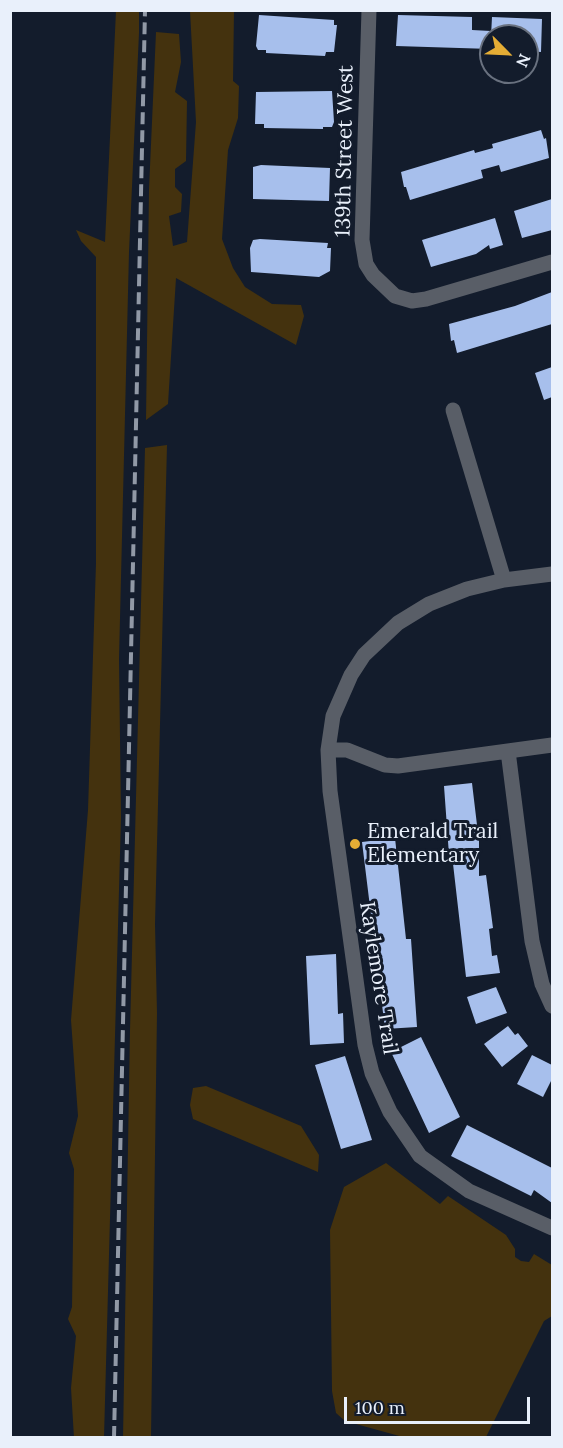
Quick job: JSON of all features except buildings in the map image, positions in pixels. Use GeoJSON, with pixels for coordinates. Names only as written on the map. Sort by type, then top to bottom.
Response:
{"type":"FeatureCollection","features":[{"type":"Feature","properties":{"kind":"street","name":"139th Street West"},"geometry":{"type":"LineString","coordinates":[[369,10],[362,240],[366,264],[382,286],[394,296],[412,301],[426,300],[552,262]]}},
{"type":"Feature","properties":{"kind":"street"},"geometry":{"type":"LineString","coordinates":[[453,410],[504,580]]}},
{"type":"Feature","properties":{"kind":"street","name":"Kaylemore Trail"},"geometry":{"type":"LineString","coordinates":[[552,574],[504,580],[446,596],[413,612],[381,637],[364,655],[339,699],[333,716],[328,750],[333,814],[365,1046],[372,1073],[390,1112],[420,1156],[469,1191],[552,1228]]}},
{"type":"Feature","properties":{"kind":"street"},"geometry":{"type":"LineString","coordinates":[[328,750],[347,750],[385,765],[398,766],[552,745]]}},
{"type":"Feature","properties":{"kind":"street"},"geometry":{"type":"LineString","coordinates":[[508,751],[530,932],[542,984],[552,1006]]}},
{"type":"Feature","properties":{"kind":"shaded area"},"geometry":{"type":"Polygon","coordinates":[[[116,11],[139,11],[139,33],[129,252],[119,659],[121,817],[104,1437],[74,1438],[71,1388],[76,1336],[68,1319],[72,1307],[74,1169],[69,1153],[78,1116],[71,1020],[88,810],[96,563],[96,257],[81,241],[76,230],[105,242],[116,11]]]}},
{"type":"Feature","properties":{"kind":"shaded area"},"geometry":{"type":"Polygon","coordinates":[[[190,11],[234,11],[233,81],[239,86],[238,118],[228,150],[222,239],[233,268],[245,287],[272,304],[301,305],[304,316],[296,345],[176,278],[168,404],[146,420],[149,189],[156,32],[179,34],[181,62],[175,92],[187,101],[186,161],[175,169],[175,187],[182,194],[181,212],[169,216],[173,246],[187,242],[196,122],[190,11]]]}},
{"type":"Feature","properties":{"kind":"shaded area"},"geometry":{"type":"Polygon","coordinates":[[[167,445],[155,924],[157,1013],[151,1437],[123,1438],[130,1030],[145,448],[167,445]]]}},
{"type":"Feature","properties":{"kind":"shaded area"},"geometry":{"type":"Polygon","coordinates":[[[206,1086],[301,1126],[319,1155],[318,1172],[193,1119],[190,1105],[193,1088],[206,1086]]]}},
{"type":"Feature","properties":{"kind":"shaded area"},"geometry":{"type":"Polygon","coordinates":[[[386,1163],[440,1204],[448,1196],[506,1235],[515,1249],[515,1257],[521,1261],[529,1262],[534,1254],[552,1265],[552,1316],[544,1321],[486,1437],[403,1437],[345,1421],[336,1413],[332,1391],[330,1230],[344,1187],[386,1163]]]}},
{"type":"Feature","properties":{"kind":"railway"},"geometry":{"type":"LineString","coordinates":[[114,1438],[145,10]]}},
{"type":"Feature","properties":{"kind":"place","name":"Emerald Trail Elementary"},"geometry":{"type":"Point","coordinates":[355,844]}}]}
